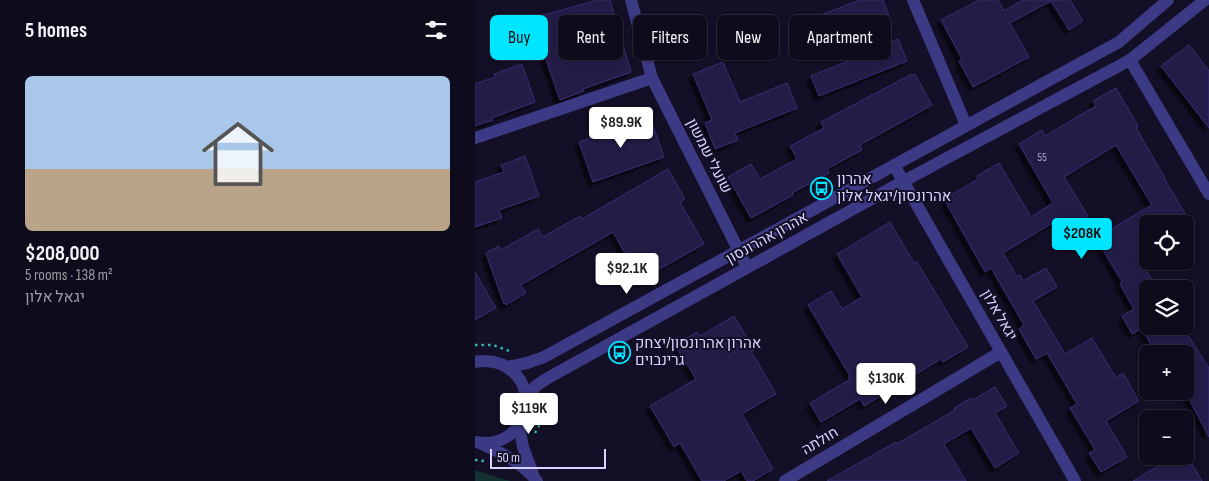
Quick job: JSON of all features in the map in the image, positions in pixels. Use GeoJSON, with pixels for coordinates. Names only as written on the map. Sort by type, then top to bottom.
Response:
{"type":"FeatureCollection","features":[{"type":"Feature","properties":{"kind":"street","name":"שועלי שמשון"},"geometry":{"type":"LineString","coordinates":[[631,0],[651,78],[747,267]]}},
{"type":"Feature","properties":{"kind":"street"},"geometry":{"type":"LineString","coordinates":[[913,0],[966,125]]}},
{"type":"Feature","properties":{"kind":"street","name":"אהרון אהרונסון"},"geometry":{"type":"LineString","coordinates":[[507,367],[544,357],[1119,42],[1168,0]]}},
{"type":"Feature","properties":{"kind":"street","name":"אהרון אהרונסון"},"geometry":{"type":"LineString","coordinates":[[526,399],[536,386],[546,379],[904,181],[1130,60],[1205,0]]}},
{"type":"Feature","properties":{"kind":"street"},"geometry":{"type":"LineString","coordinates":[[1130,60],[1209,194]]}},
{"type":"Feature","properties":{"kind":"street"},"geometry":{"type":"LineString","coordinates":[[475,138],[651,78]]}},
{"type":"Feature","properties":{"kind":"street","name":"יגאל אלון"},"geometry":{"type":"LineString","coordinates":[[894,165],[1075,481]]}},
{"type":"Feature","properties":{"kind":"street","name":"חולתה"},"geometry":{"type":"LineString","coordinates":[[785,481],[1001,352]]}},
{"type":"Feature","properties":{"kind":"street"},"geometry":{"type":"LineString","coordinates":[[476,361],[498,363],[507,367],[520,380],[526,399],[526,408],[519,426],[512,434],[503,440],[493,443],[478,443]]}},
{"type":"Feature","properties":{"kind":"street"},"geometry":{"type":"LineString","coordinates":[[519,426],[523,447],[536,480]]}},
{"type":"Feature","properties":{"kind":"street"},"geometry":{"type":"LineString","coordinates":[[478,443],[503,454],[522,466],[536,480]]}},
{"type":"Feature","properties":{"kind":"green space"},"geometry":{"type":"Polygon","coordinates":[[[475,470],[510,481],[475,481],[475,470]]]}},
{"type":"Feature","properties":{"kind":"building"},"geometry":{"type":"Polygon","coordinates":[[[598,0],[610,0],[614,15],[558,15],[558,60],[623,60],[623,45],[631,72],[583,89],[584,91],[560,100],[546,60],[548,60],[548,15],[543,15],[598,0]]]}},
{"type":"Feature","properties":{"kind":"building"},"geometry":{"type":"Polygon","coordinates":[[[860,0],[883,0],[889,15],[821,15],[860,0]]]}},
{"type":"Feature","properties":{"kind":"building"},"geometry":{"type":"Polygon","coordinates":[[[979,0],[998,0],[1004,11],[1023,0],[1070,0],[1083,21],[1069,30],[1051,1],[1010,23],[1029,57],[973,87],[959,61],[962,59],[941,20],[979,0]]]}},
{"type":"Feature","properties":{"kind":"building"},"geometry":{"type":"Polygon","coordinates":[[[898,39],[907,61],[819,96],[811,76],[851,60],[891,60],[891,42],[898,39]]]}},
{"type":"Feature","properties":{"kind":"building"},"geometry":{"type":"Polygon","coordinates":[[[1189,45],[1209,71],[1209,128],[1161,66],[1189,45]]]}},
{"type":"Feature","properties":{"kind":"building"},"geometry":{"type":"Polygon","coordinates":[[[723,62],[740,102],[787,83],[797,108],[735,133],[738,140],[715,149],[705,123],[712,120],[693,74],[723,62]]]}},
{"type":"Feature","properties":{"kind":"building"},"geometry":{"type":"Polygon","coordinates":[[[522,64],[535,102],[475,126],[475,84],[495,77],[494,74],[522,64]]]}},
{"type":"Feature","properties":{"kind":"building"},"geometry":{"type":"Polygon","coordinates":[[[915,74],[932,105],[860,145],[862,150],[827,169],[829,173],[751,218],[728,177],[751,164],[760,179],[797,159],[790,146],[824,128],[821,122],[915,74]]]}},
{"type":"Feature","properties":{"kind":"building"},"geometry":{"type":"Polygon","coordinates":[[[1116,88],[1138,126],[1136,128],[1186,215],[1139,215],[1139,224],[1137,224],[1139,228],[1139,270],[1146,270],[1152,280],[1139,280],[1139,330],[1132,334],[1122,316],[1134,309],[1120,284],[1122,282],[1096,238],[1152,205],[1116,145],[1064,177],[1088,216],[1062,231],[1056,221],[1003,253],[1017,277],[1020,275],[1023,281],[1046,268],[1057,287],[1033,301],[1065,354],[1092,338],[1116,378],[1123,373],[1139,401],[1106,421],[1127,457],[1101,472],[1089,453],[1095,450],[1070,408],[1077,404],[1047,353],[1036,359],[1019,329],[1024,325],[991,268],[985,272],[944,199],[978,179],[977,176],[999,163],[1031,217],[1053,203],[1019,144],[1042,130],[1045,136],[1096,106],[1093,101],[1116,88]]]}},
{"type":"Feature","properties":{"kind":"building"},"geometry":{"type":"Polygon","coordinates":[[[650,117],[664,157],[593,182],[579,142],[650,117]]]}},
{"type":"Feature","properties":{"kind":"building"},"geometry":{"type":"Polygon","coordinates":[[[525,156],[539,196],[499,210],[502,218],[475,227],[475,182],[504,172],[501,165],[525,156]]]}},
{"type":"Feature","properties":{"kind":"building"},"geometry":{"type":"Polygon","coordinates":[[[668,169],[685,199],[680,202],[704,244],[640,280],[613,232],[521,285],[526,293],[506,305],[504,304],[486,253],[499,246],[501,250],[538,229],[543,237],[580,216],[582,219],[668,169]]]}},
{"type":"Feature","properties":{"kind":"building"},"geometry":{"type":"Polygon","coordinates":[[[890,222],[914,263],[917,262],[968,347],[943,362],[941,359],[864,406],[860,399],[821,422],[810,403],[849,380],[850,376],[808,305],[831,291],[842,309],[862,297],[837,254],[890,222]]]}},
{"type":"Feature","properties":{"kind":"building"},"geometry":{"type":"Polygon","coordinates":[[[475,272],[496,308],[475,320],[475,272]]]}},
{"type":"Feature","properties":{"kind":"building"},"geometry":{"type":"Polygon","coordinates":[[[734,316],[754,350],[751,351],[776,394],[742,414],[773,469],[753,481],[747,481],[741,471],[724,481],[702,481],[680,443],[674,447],[650,406],[696,379],[675,345],[697,332],[700,336],[734,316]]]}},
{"type":"Feature","properties":{"kind":"building"},"geometry":{"type":"Polygon","coordinates":[[[1146,335],[1188,335],[1209,368],[1209,437],[1190,400],[1194,400],[1194,345],[1151,345],[1146,335]]]}},
{"type":"Feature","properties":{"kind":"building"},"geometry":{"type":"Polygon","coordinates":[[[995,387],[1007,406],[995,413],[1019,453],[995,468],[971,428],[944,444],[966,481],[827,481],[896,442],[897,444],[955,410],[954,408],[971,398],[973,400],[995,387]]]}},
{"type":"Feature","properties":{"kind":"building"},"geometry":{"type":"Polygon","coordinates":[[[1160,465],[1192,465],[1202,481],[1133,481],[1160,465]]]}},
{"type":"Feature","properties":{"kind":"place","name":"אהרון אהרונסון/יגאל אלון"},"geometry":{"type":"Point","coordinates":[821,188]}},
{"type":"Feature","properties":{"kind":"place","name":"אהרון אהרונסון/יצחק גרינבוים"},"geometry":{"type":"Point","coordinates":[619,352]}}]}
